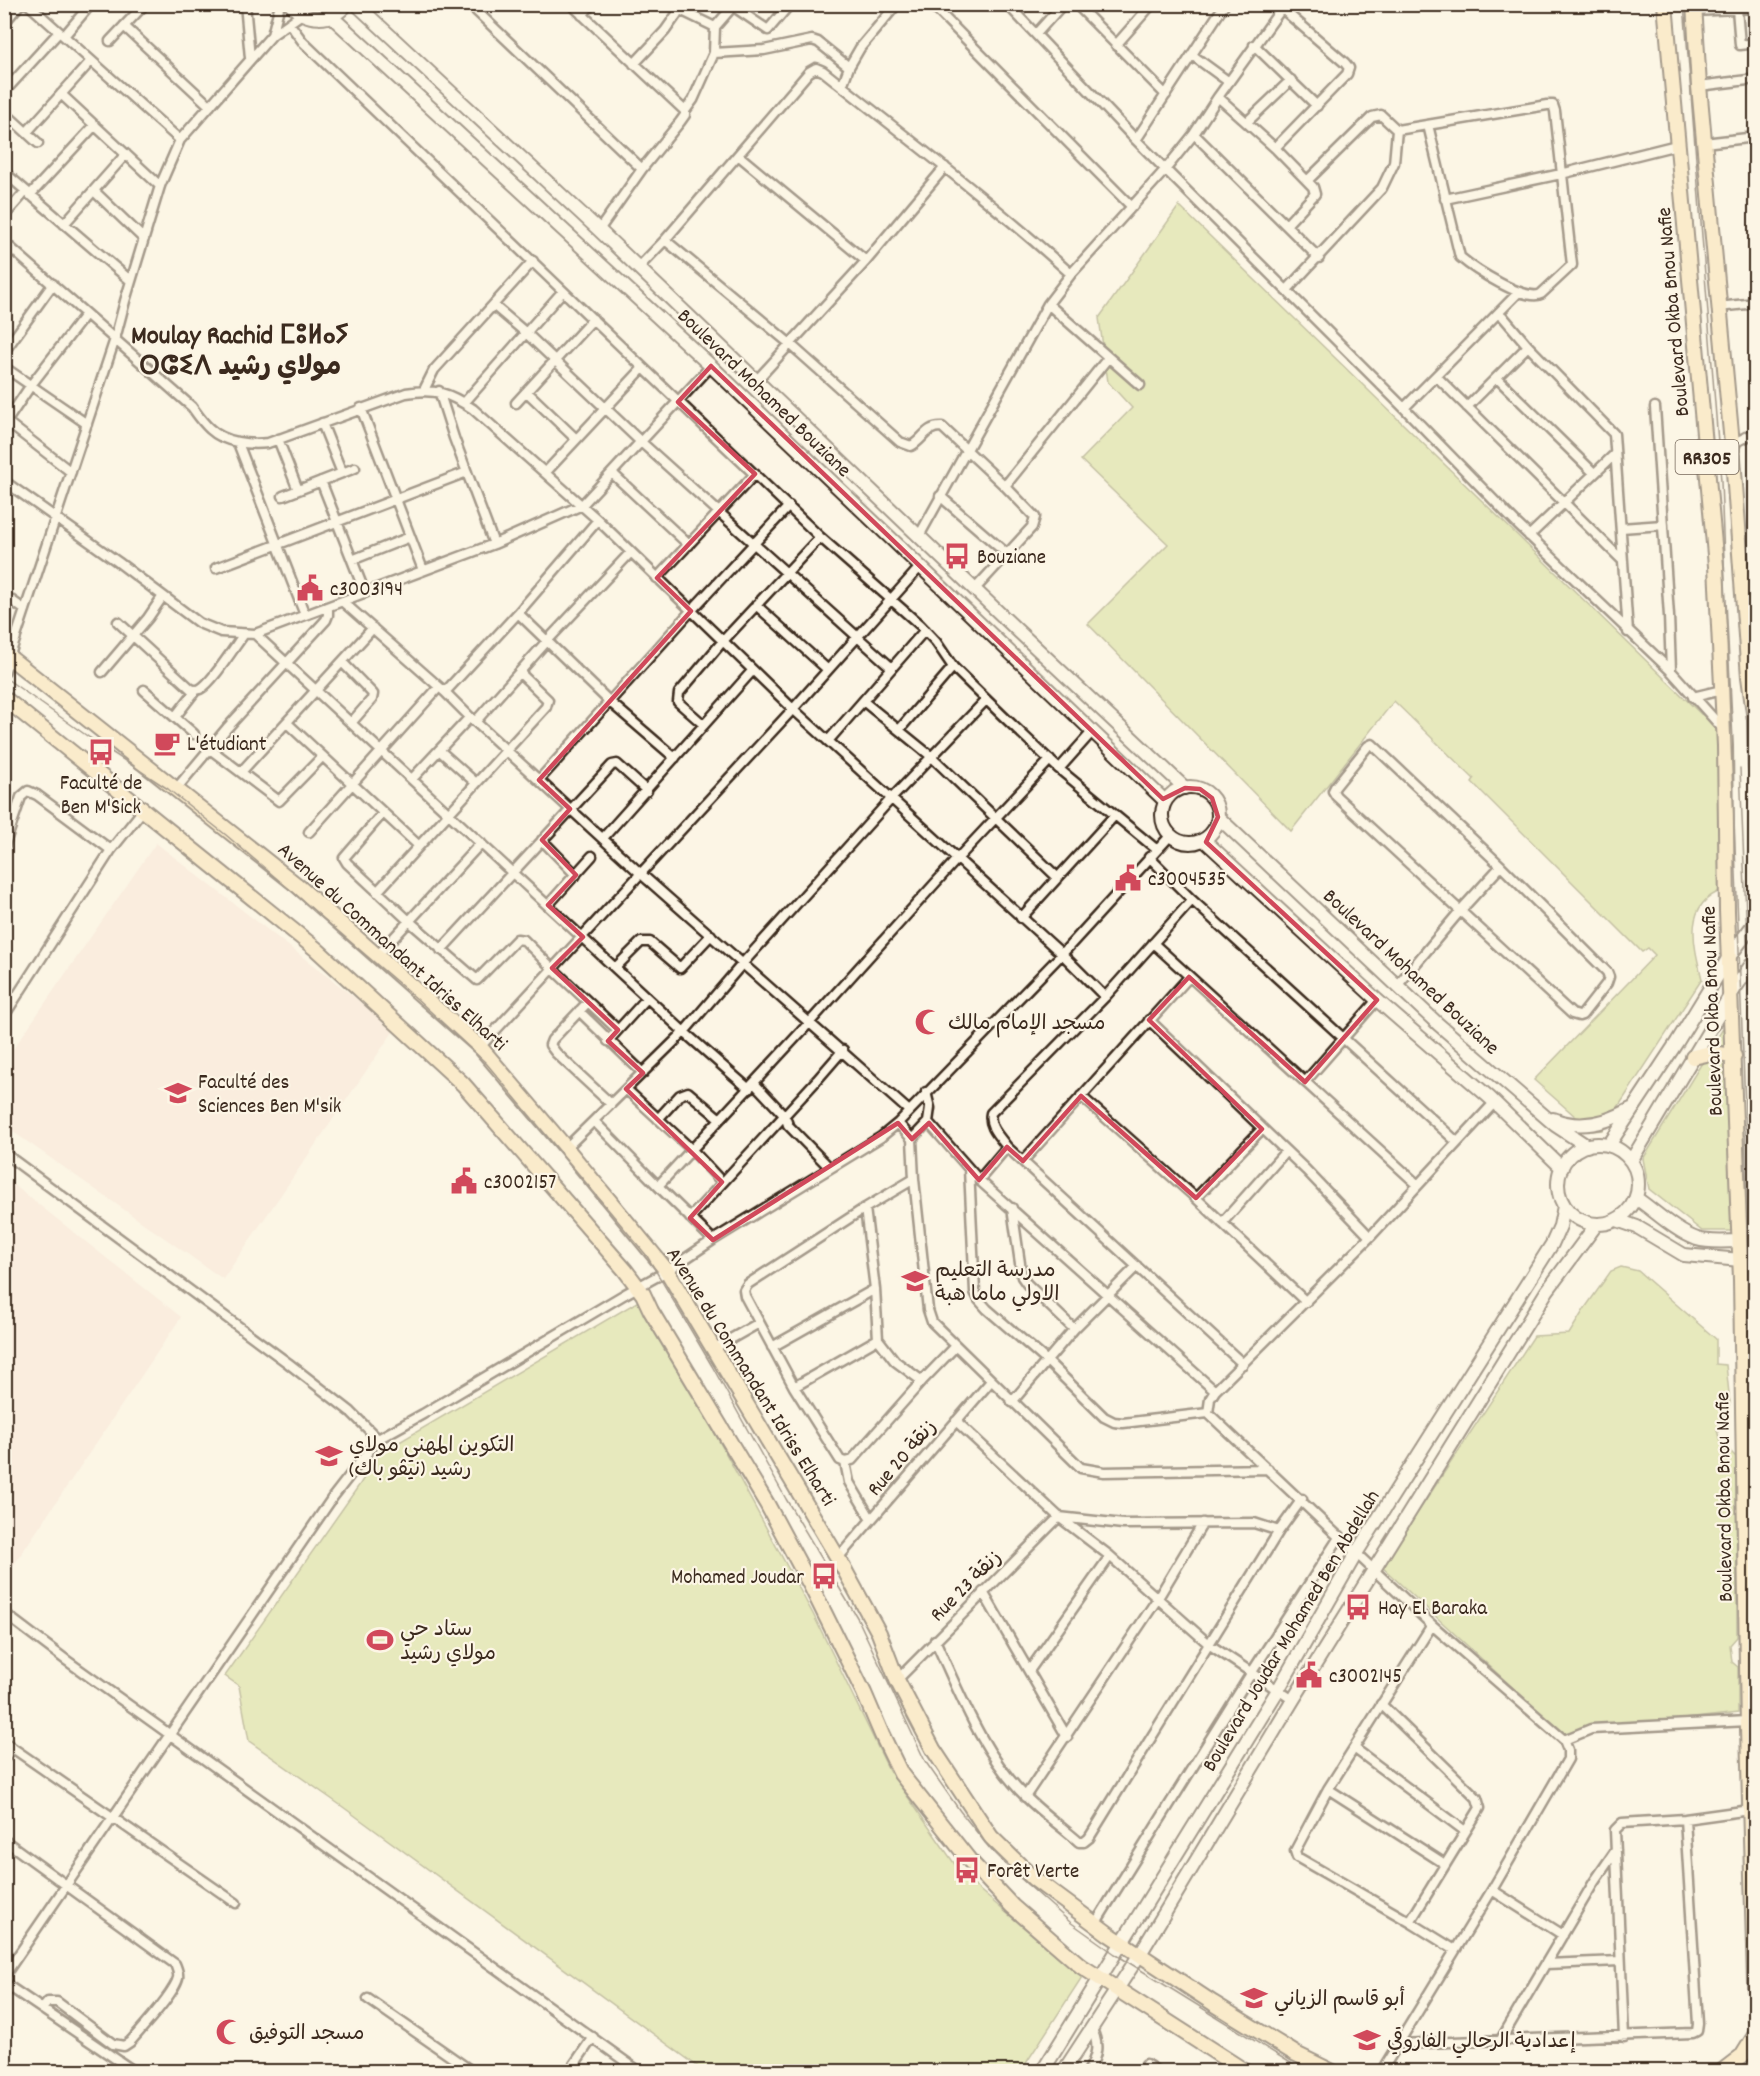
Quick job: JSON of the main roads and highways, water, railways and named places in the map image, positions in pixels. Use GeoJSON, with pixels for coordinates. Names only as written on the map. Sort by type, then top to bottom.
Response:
{"type":"FeatureCollection","features":[{"type":"Feature","properties":{"kind":"main road","name":"Boulevard Okba Bnou Nafie"},"geometry":{"type":"LineString","coordinates":[[1665,4],[1716,566],[1724,730],[1729,957],[1741,1260],[1755,2019]]}},
{"type":"Feature","properties":{"kind":"main road","name":"RR305"},"geometry":{"type":"LineString","coordinates":[[1694,8],[1718,307],[1750,611],[1752,663],[1749,676],[1755,720],[1755,768]]}},
{"type":"Feature","properties":{"kind":"main road","name":"Avenue du Commandant Idriss Elharti"},"geometry":{"type":"LineString","coordinates":[[7,655],[298,886],[480,1047],[566,1148],[667,1271],[838,1558],[879,1633],[897,1680],[933,1749],[991,1837],[1033,1878],[1122,1943],[1296,2054],[1333,2072]]}},
{"type":"Feature","properties":{"kind":"main road"},"geometry":{"type":"LineString","coordinates":[[4,698],[316,950],[463,1084],[638,1287],[767,1504],[811,1586],[901,1774],[970,1861],[1012,1906],[1081,1966],[1246,2072]]}},
{"type":"Feature","properties":{"kind":"main road"},"geometry":{"type":"LineString","coordinates":[[1693,1057],[1711,1053],[1734,1056]]}},
{"type":"Feature","properties":{"kind":"main road"},"geometry":{"type":"LineString","coordinates":[[1721,2072],[1743,2055],[1755,2034]]}},
{"type":"Feature","properties":{"kind":"tram line"},"geometry":{"type":"LineString","coordinates":[[1684,4],[1721,481],[1745,1107],[1756,1767]]}},
{"type":"Feature","properties":{"kind":"tram line"},"geometry":{"type":"LineString","coordinates":[[4,677],[90,738],[168,789],[226,835],[417,999],[486,1063],[647,1256],[712,1366],[786,1499],[858,1619],[925,1761],[991,1850],[1070,1922],[1115,1954],[1305,2072]]}},
{"type":"Feature","properties":{"kind":"tram line"},"geometry":{"type":"LineString","coordinates":[[1740,768],[1750,1011]]}},
{"type":"Feature","properties":{"kind":"place","name":"Bouziane"},"geometry":{"type":"Point","coordinates":[957,556]}},
{"type":"Feature","properties":{"kind":"place","name":"c3003194"},"geometry":{"type":"Point","coordinates":[310,588]}},
{"type":"Feature","properties":{"kind":"place","name":"L'étudiant"},"geometry":{"type":"Point","coordinates":[167,743]}},
{"type":"Feature","properties":{"kind":"place","name":"Faculté de Ben M'Sick"},"geometry":{"type":"Point","coordinates":[101,752]}},
{"type":"Feature","properties":{"kind":"place","name":"c3004535"},"geometry":{"type":"Point","coordinates":[1128,878]}},
{"type":"Feature","properties":{"kind":"place","name":"مسجد الإمام مالك"},"geometry":{"type":"Point","coordinates":[928,1022]}},
{"type":"Feature","properties":{"kind":"place","name":"Faculté des Sciences Ben M'sik"},"geometry":{"type":"Point","coordinates":[178,1093]}},
{"type":"Feature","properties":{"kind":"place","name":"c3002157"},"geometry":{"type":"Point","coordinates":[464,1181]}},
{"type":"Feature","properties":{"kind":"place","name":"مدرسة التعليم الاولي ماما هبة"},"geometry":{"type":"Point","coordinates":[915,1281]}},
{"type":"Feature","properties":{"kind":"place","name":"التكوين المهني مولاي رشيد (نيڤو باك)"},"geometry":{"type":"Point","coordinates":[329,1456]}},
{"type":"Feature","properties":{"kind":"place","name":"Mohamed Joudar"},"geometry":{"type":"Point","coordinates":[824,1576]}},
{"type":"Feature","properties":{"kind":"place","name":"Hay El Baraka"},"geometry":{"type":"Point","coordinates":[1358,1607]}},
{"type":"Feature","properties":{"kind":"place","name":"ستاد حي مولاي رشيد"},"geometry":{"type":"Point","coordinates":[380,1640]}},
{"type":"Feature","properties":{"kind":"place","name":"c3002145"},"geometry":{"type":"Point","coordinates":[1309,1675]}},
{"type":"Feature","properties":{"kind":"place","name":"Forêt Verte"},"geometry":{"type":"Point","coordinates":[967,1870]}},
{"type":"Feature","properties":{"kind":"place","name":"أبو قاسم الزياني"},"geometry":{"type":"Point","coordinates":[1254,1998]}},
{"type":"Feature","properties":{"kind":"place","name":"مسجد التوفيق"},"geometry":{"type":"Point","coordinates":[229,2032]}},
{"type":"Feature","properties":{"kind":"place","name":"إعدادية الرحالي الفاروقي"},"geometry":{"type":"Point","coordinates":[1367,2040]}},
{"type":"Feature","properties":{"kind":"district","name":"Moulay Rachid ⵎⵓⵍⴰⵢ ⵔⵛⵉⴷ مولاي رشيد"},"geometry":{"type":"Point","coordinates":[240,350]}}]}
